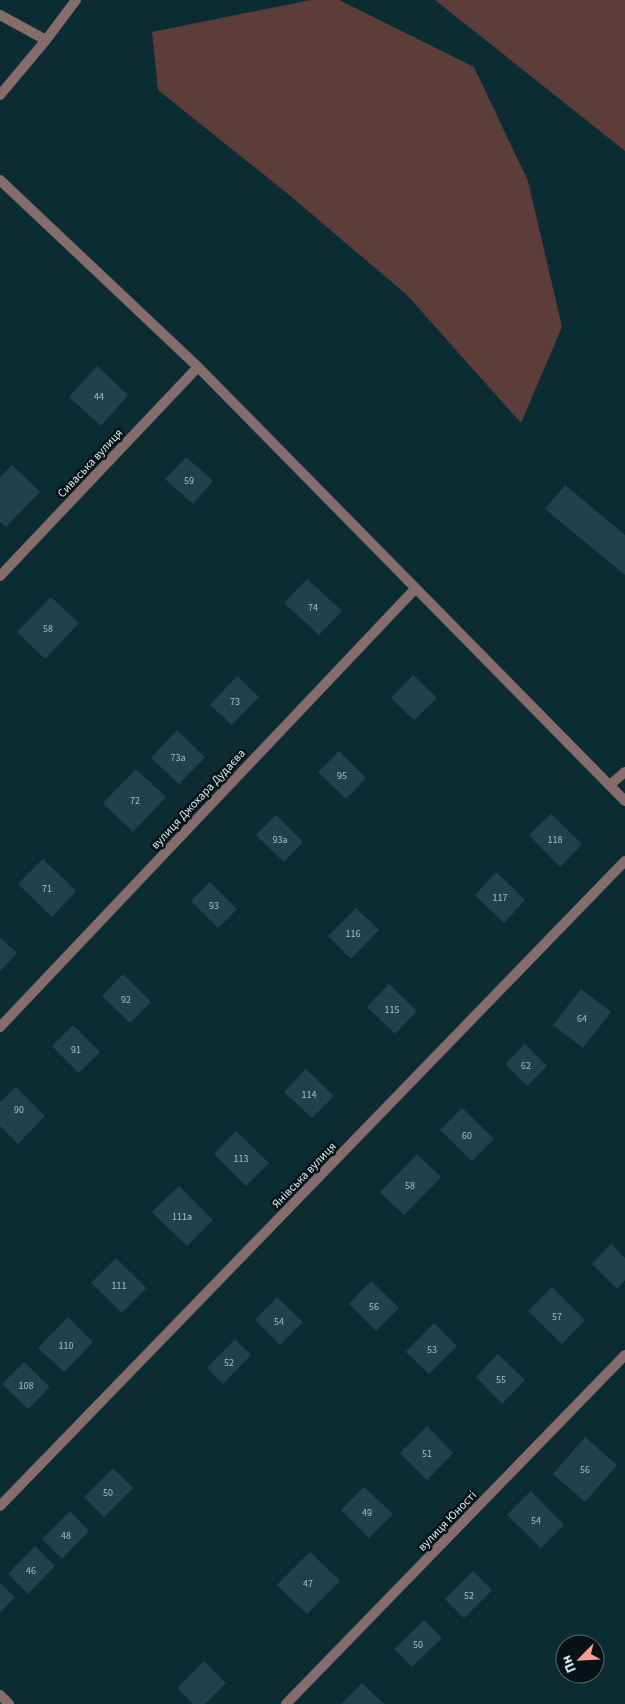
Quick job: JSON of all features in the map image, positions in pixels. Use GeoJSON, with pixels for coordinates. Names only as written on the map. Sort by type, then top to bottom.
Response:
{"type":"FeatureCollection","features":[{"type":"Feature","properties":{"kind":"street"},"geometry":{"type":"LineString","coordinates":[[0,95],[46,40],[76,0]]}},
{"type":"Feature","properties":{"kind":"street"},"geometry":{"type":"LineString","coordinates":[[0,15],[46,40]]}},
{"type":"Feature","properties":{"kind":"street"},"geometry":{"type":"LineString","coordinates":[[0,180],[198,367],[625,802]]}},
{"type":"Feature","properties":{"kind":"street","name":"Сиваська вулиця"},"geometry":{"type":"LineString","coordinates":[[0,576],[198,367]]}},
{"type":"Feature","properties":{"kind":"street","name":"вулиця Джохара Дудаєва"},"geometry":{"type":"LineString","coordinates":[[0,1027],[415,589]]}},
{"type":"Feature","properties":{"kind":"street"},"geometry":{"type":"LineString","coordinates":[[610,785],[625,772]]}},
{"type":"Feature","properties":{"kind":"street","name":"Янівська вулиця"},"geometry":{"type":"LineString","coordinates":[[0,1506],[625,861]]}},
{"type":"Feature","properties":{"kind":"street","name":"вулиця Юності"},"geometry":{"type":"LineString","coordinates":[[286,1704],[625,1355]]}},
{"type":"Feature","properties":{"kind":"street"},"geometry":{"type":"LineString","coordinates":[[0,1695],[9,1704]]}},
{"type":"Feature","properties":{"kind":"shaded area"},"geometry":{"type":"Polygon","coordinates":[[[311,0],[339,0],[474,67],[528,181],[562,327],[521,423],[407,295],[288,194],[158,90],[152,32],[311,0]]]}},
{"type":"Feature","properties":{"kind":"shaded area"},"geometry":{"type":"Polygon","coordinates":[[[435,0],[625,0],[625,151],[435,0]]]}},
{"type":"Feature","properties":{"kind":"building"},"geometry":{"type":"Polygon","coordinates":[[[97,366],[128,395],[101,426],[69,397],[97,366]]]}},
{"type":"Feature","properties":{"kind":"building"},"geometry":{"type":"Polygon","coordinates":[[[186,457],[213,481],[193,504],[165,479],[186,457]]]}},
{"type":"Feature","properties":{"kind":"building"},"geometry":{"type":"Polygon","coordinates":[[[12,465],[40,492],[6,527],[0,522],[0,477],[12,465]]]}},
{"type":"Feature","properties":{"kind":"building"},"geometry":{"type":"Polygon","coordinates":[[[565,485],[625,535],[625,575],[545,509],[565,485]]]}},
{"type":"Feature","properties":{"kind":"building"},"geometry":{"type":"Polygon","coordinates":[[[307,579],[342,611],[319,635],[284,603],[307,579]]]}},
{"type":"Feature","properties":{"kind":"building"},"geometry":{"type":"Polygon","coordinates":[[[51,597],[79,623],[45,659],[17,632],[51,597]]]}},
{"type":"Feature","properties":{"kind":"building"},"geometry":{"type":"Polygon","coordinates":[[[413,675],[437,698],[414,720],[391,698],[413,675]]]}},
{"type":"Feature","properties":{"kind":"building"},"geometry":{"type":"Polygon","coordinates":[[[237,676],[259,697],[232,725],[210,705],[237,676]]]}},
{"type":"Feature","properties":{"kind":"building"},"geometry":{"type":"Polygon","coordinates":[[[177,730],[205,757],[179,784],[151,758],[177,730]]]}},
{"type":"Feature","properties":{"kind":"building"},"geometry":{"type":"Polygon","coordinates":[[[339,751],[366,778],[346,799],[318,772],[339,751]]]}},
{"type":"Feature","properties":{"kind":"building"},"geometry":{"type":"Polygon","coordinates":[[[136,769],[166,797],[133,832],[103,803],[136,769]]]}},
{"type":"Feature","properties":{"kind":"building"},"geometry":{"type":"Polygon","coordinates":[[[551,814],[582,844],[560,867],[529,835],[551,814]]]}},
{"type":"Feature","properties":{"kind":"building"},"geometry":{"type":"Polygon","coordinates":[[[276,815],[303,842],[284,862],[256,835],[276,815]]]}},
{"type":"Feature","properties":{"kind":"building"},"geometry":{"type":"Polygon","coordinates":[[[43,859],[76,891],[52,917],[18,884],[43,859]]]}},
{"type":"Feature","properties":{"kind":"building"},"geometry":{"type":"Polygon","coordinates":[[[496,872],[525,900],[504,923],[475,895],[496,872]]]}},
{"type":"Feature","properties":{"kind":"building"},"geometry":{"type":"Polygon","coordinates":[[[210,882],[237,909],[218,928],[191,901],[210,882]]]}},
{"type":"Feature","properties":{"kind":"building"},"geometry":{"type":"Polygon","coordinates":[[[356,908],[379,930],[351,959],[328,936],[356,908]]]}},
{"type":"Feature","properties":{"kind":"building"},"geometry":{"type":"Polygon","coordinates":[[[0,937],[17,953],[0,971],[0,937]]]}},
{"type":"Feature","properties":{"kind":"building"},"geometry":{"type":"Polygon","coordinates":[[[123,974],[151,1002],[130,1023],[102,996],[123,974]]]}},
{"type":"Feature","properties":{"kind":"building"},"geometry":{"type":"Polygon","coordinates":[[[389,984],[417,1011],[395,1034],[367,1007],[389,984]]]}},
{"type":"Feature","properties":{"kind":"building"},"geometry":{"type":"Polygon","coordinates":[[[581,989],[611,1012],[583,1048],[553,1025],[581,989]]]}},
{"type":"Feature","properties":{"kind":"building"},"geometry":{"type":"Polygon","coordinates":[[[73,1025],[100,1052],[79,1073],[52,1046],[73,1025]]]}},
{"type":"Feature","properties":{"kind":"building"},"geometry":{"type":"Polygon","coordinates":[[[525,1044],[547,1066],[527,1086],[505,1064],[525,1044]]]}},
{"type":"Feature","properties":{"kind":"building"},"geometry":{"type":"Polygon","coordinates":[[[306,1069],[334,1096],[312,1118],[284,1092],[306,1069]]]}},
{"type":"Feature","properties":{"kind":"building"},"geometry":{"type":"Polygon","coordinates":[[[16,1087],[45,1116],[18,1144],[0,1126],[0,1102],[16,1087]]]}},
{"type":"Feature","properties":{"kind":"building"},"geometry":{"type":"Polygon","coordinates":[[[462,1108],[494,1139],[472,1161],[440,1130],[462,1108]]]}},
{"type":"Feature","properties":{"kind":"building"},"geometry":{"type":"Polygon","coordinates":[[[236,1131],[269,1163],[246,1186],[214,1154],[236,1131]]]}},
{"type":"Feature","properties":{"kind":"building"},"geometry":{"type":"Polygon","coordinates":[[[417,1154],[441,1177],[404,1215],[380,1192],[417,1154]]]}},
{"type":"Feature","properties":{"kind":"building"},"geometry":{"type":"Polygon","coordinates":[[[179,1186],[213,1220],[187,1246],[152,1212],[179,1186]]]}},
{"type":"Feature","properties":{"kind":"building"},"geometry":{"type":"Polygon","coordinates":[[[611,1244],[625,1258],[625,1280],[617,1289],[592,1264],[611,1244]]]}},
{"type":"Feature","properties":{"kind":"building"},"geometry":{"type":"Polygon","coordinates":[[[116,1258],[146,1288],[122,1313],[91,1283],[116,1258]]]}},
{"type":"Feature","properties":{"kind":"building"},"geometry":{"type":"Polygon","coordinates":[[[371,1281],[399,1308],[376,1331],[349,1304],[371,1281]]]}},
{"type":"Feature","properties":{"kind":"building"},"geometry":{"type":"Polygon","coordinates":[[[552,1287],[585,1320],[562,1344],[528,1311],[552,1287]]]}},
{"type":"Feature","properties":{"kind":"building"},"geometry":{"type":"Polygon","coordinates":[[[277,1297],[303,1322],[280,1345],[255,1320],[277,1297]]]}},
{"type":"Feature","properties":{"kind":"building"},"geometry":{"type":"Polygon","coordinates":[[[68,1317],[93,1342],[64,1372],[38,1348],[68,1317]]]}},
{"type":"Feature","properties":{"kind":"building"},"geometry":{"type":"Polygon","coordinates":[[[434,1323],[457,1346],[429,1374],[406,1352],[434,1323]]]}},
{"type":"Feature","properties":{"kind":"building"},"geometry":{"type":"Polygon","coordinates":[[[235,1339],[251,1355],[223,1384],[207,1368],[235,1339]]]}},
{"type":"Feature","properties":{"kind":"building"},"geometry":{"type":"Polygon","coordinates":[[[498,1354],[525,1380],[502,1404],[476,1377],[498,1354]]]}},
{"type":"Feature","properties":{"kind":"building"},"geometry":{"type":"Polygon","coordinates":[[[24,1362],[50,1387],[28,1409],[2,1384],[24,1362]]]}},
{"type":"Feature","properties":{"kind":"building"},"geometry":{"type":"Polygon","coordinates":[[[427,1426],[453,1453],[427,1480],[400,1453],[427,1426]]]}},
{"type":"Feature","properties":{"kind":"building"},"geometry":{"type":"Polygon","coordinates":[[[585,1437],[617,1465],[585,1502],[553,1474],[585,1437]]]}},
{"type":"Feature","properties":{"kind":"building"},"geometry":{"type":"Polygon","coordinates":[[[113,1468],[133,1488],[104,1517],[84,1497],[113,1468]]]}},
{"type":"Feature","properties":{"kind":"building"},"geometry":{"type":"Polygon","coordinates":[[[364,1487],[393,1514],[369,1538],[341,1510],[364,1487]]]}},
{"type":"Feature","properties":{"kind":"building"},"geometry":{"type":"Polygon","coordinates":[[[531,1491],[564,1525],[541,1548],[507,1515],[531,1491]]]}},
{"type":"Feature","properties":{"kind":"building"},"geometry":{"type":"Polygon","coordinates":[[[70,1511],[89,1531],[62,1559],[42,1539],[70,1511]]]}},
{"type":"Feature","properties":{"kind":"building"},"geometry":{"type":"Polygon","coordinates":[[[35,1546],[55,1566],[28,1594],[8,1574],[35,1546]]]}},
{"type":"Feature","properties":{"kind":"building"},"geometry":{"type":"Polygon","coordinates":[[[310,1552],[340,1581],[307,1614],[277,1585],[310,1552]]]}},
{"type":"Feature","properties":{"kind":"building"},"geometry":{"type":"Polygon","coordinates":[[[473,1571],[492,1590],[464,1618],[445,1599],[473,1571]]]}},
{"type":"Feature","properties":{"kind":"building"},"geometry":{"type":"Polygon","coordinates":[[[0,1583],[15,1597],[0,1613],[0,1583]]]}},
{"type":"Feature","properties":{"kind":"building"},"geometry":{"type":"Polygon","coordinates":[[[424,1620],[442,1638],[412,1667],[394,1649],[424,1620]]]}},
{"type":"Feature","properties":{"kind":"building"},"geometry":{"type":"Polygon","coordinates":[[[204,1661],[226,1683],[205,1704],[193,1704],[177,1688],[204,1661]]]}},
{"type":"Feature","properties":{"kind":"building"},"geometry":{"type":"Polygon","coordinates":[[[362,1683],[384,1704],[341,1704],[362,1683]]]}}]}
